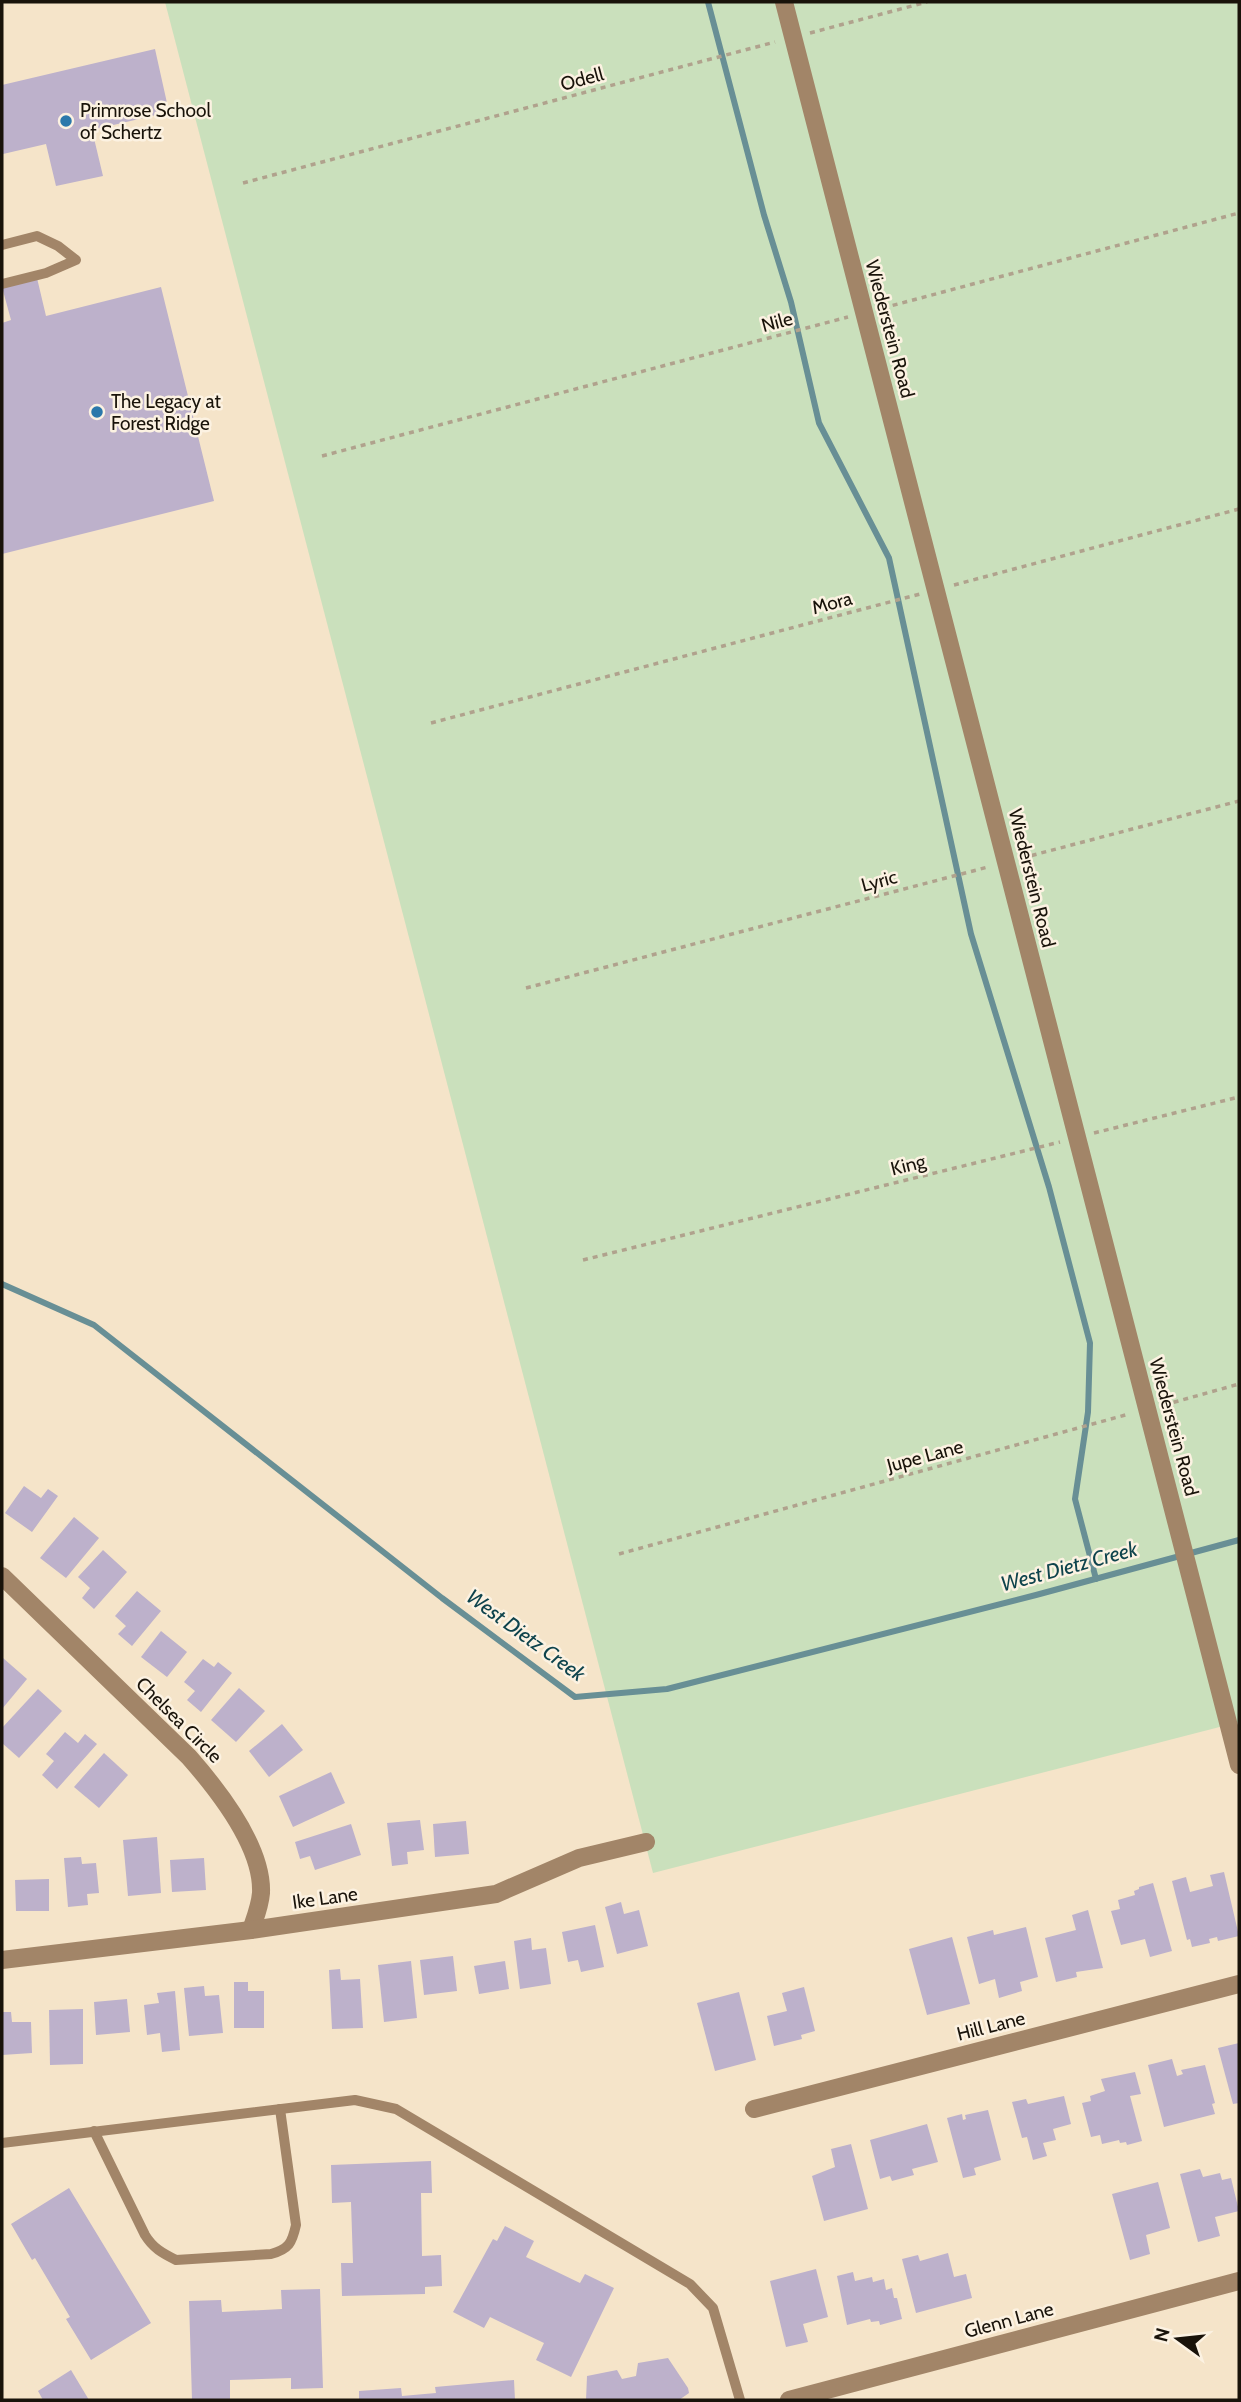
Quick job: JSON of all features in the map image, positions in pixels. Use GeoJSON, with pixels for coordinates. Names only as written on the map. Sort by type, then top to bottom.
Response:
{"type":"FeatureCollection","features":[{"type":"Feature","properties":{"kind":"street","name":"Wiederstein Road"},"geometry":{"type":"LineString","coordinates":[[784,2],[1239,1765]]}},
{"type":"Feature","properties":{"kind":"street","name":"Chelsea Circle"},"geometry":{"type":"LineString","coordinates":[[2,1576],[189,1757],[215,1787],[242,1829],[256,1863],[261,1892],[251,1930]]}},
{"type":"Feature","properties":{"kind":"street","name":"Ike Lane"},"geometry":{"type":"LineString","coordinates":[[2,1960],[251,1930],[496,1894],[579,1858],[646,1842]]}},
{"type":"Feature","properties":{"kind":"street","name":"Hill Lane"},"geometry":{"type":"LineString","coordinates":[[754,2109],[1239,1984]]}},
{"type":"Feature","properties":{"kind":"street","name":"Glenn Lane"},"geometry":{"type":"LineString","coordinates":[[789,2400],[1239,2281]]}},
{"type":"Feature","properties":{"kind":"lane"},"geometry":{"type":"LineString","coordinates":[[2,245],[37,236],[58,246],[76,260],[46,272],[2,284]]}},
{"type":"Feature","properties":{"kind":"lane"},"geometry":{"type":"LineString","coordinates":[[2,2143],[355,2100],[396,2109],[690,2284],[713,2308],[740,2400]]}},
{"type":"Feature","properties":{"kind":"lane"},"geometry":{"type":"LineString","coordinates":[[94,2131],[145,2235],[152,2246],[163,2254],[176,2260],[271,2254],[286,2250],[292,2241],[296,2225],[280,2109]]}},
{"type":"Feature","properties":{"kind":"path","name":"Odell"},"geometry":{"type":"LineString","coordinates":[[243,183],[927,2]]}},
{"type":"Feature","properties":{"kind":"path","name":"Nile"},"geometry":{"type":"LineString","coordinates":[[322,456],[1239,213]]}},
{"type":"Feature","properties":{"kind":"path","name":"Mora"},"geometry":{"type":"LineString","coordinates":[[431,723],[1239,509]]}},
{"type":"Feature","properties":{"kind":"path","name":"Lyric"},"geometry":{"type":"LineString","coordinates":[[526,988],[1239,800]]}},
{"type":"Feature","properties":{"kind":"path","name":"King"},"geometry":{"type":"LineString","coordinates":[[583,1260],[1239,1097]]}},
{"type":"Feature","properties":{"kind":"path","name":"Jupe Lane"},"geometry":{"type":"LineString","coordinates":[[619,1555],[1239,1384]]}},
{"type":"Feature","properties":{"kind":"green space"},"geometry":{"type":"Polygon","coordinates":[[[165,2],[1239,2],[1239,1722],[653,1873],[165,2]]]}},
{"type":"Feature","properties":{"kind":"building","name":"Primrose School of Schertz"},"geometry":{"type":"Polygon","coordinates":[[[155,49],[169,112],[92,130],[103,176],[56,186],[46,144],[3,154],[2,85],[155,49]]]}},
{"type":"Feature","properties":{"kind":"building","name":"The Legacy at Forest Ridge"},"geometry":{"type":"Polygon","coordinates":[[[37,278],[46,316],[161,287],[214,501],[2,554],[2,323],[11,320],[2,287],[37,278]]]}},
{"type":"Feature","properties":{"kind":"building"},"geometry":{"type":"Polygon","coordinates":[[[24,1486],[41,1498],[48,1489],[58,1496],[32,1532],[5,1513],[24,1486]]]}},
{"type":"Feature","properties":{"kind":"building"},"geometry":{"type":"Polygon","coordinates":[[[74,1517],[99,1538],[66,1578],[40,1558],[74,1517]]]}},
{"type":"Feature","properties":{"kind":"building"},"geometry":{"type":"Polygon","coordinates":[[[103,1550],[127,1572],[94,1609],[82,1598],[90,1588],[78,1577],[103,1550]]]}},
{"type":"Feature","properties":{"kind":"building"},"geometry":{"type":"Polygon","coordinates":[[[137,1591],[161,1611],[132,1646],[118,1634],[126,1626],[115,1616],[137,1591]]]}},
{"type":"Feature","properties":{"kind":"building"},"geometry":{"type":"Polygon","coordinates":[[[161,1631],[187,1652],[167,1677],[141,1657],[161,1631]]]}},
{"type":"Feature","properties":{"kind":"building"},"geometry":{"type":"Polygon","coordinates":[[[3,1658],[27,1679],[2,1709],[2,1660],[3,1658]]]}},
{"type":"Feature","properties":{"kind":"building"},"geometry":{"type":"Polygon","coordinates":[[[203,1659],[214,1667],[218,1662],[232,1673],[201,1712],[187,1700],[195,1691],[184,1682],[203,1659]]]}},
{"type":"Feature","properties":{"kind":"building"},"geometry":{"type":"Polygon","coordinates":[[[239,1688],[265,1711],[236,1742],[211,1720],[239,1688]]]}},
{"type":"Feature","properties":{"kind":"building"},"geometry":{"type":"Polygon","coordinates":[[[38,1689],[62,1711],[19,1758],[2,1743],[2,1728],[38,1689]]]}},
{"type":"Feature","properties":{"kind":"building"},"geometry":{"type":"Polygon","coordinates":[[[282,1724],[303,1750],[269,1777],[249,1751],[282,1724]]]}},
{"type":"Feature","properties":{"kind":"building"},"geometry":{"type":"Polygon","coordinates":[[[65,1732],[78,1743],[85,1734],[97,1744],[57,1789],[42,1775],[54,1761],[46,1754],[65,1732]]]}},
{"type":"Feature","properties":{"kind":"building"},"geometry":{"type":"Polygon","coordinates":[[[104,1753],[128,1775],[99,1808],[74,1787],[104,1753]]]}},
{"type":"Feature","properties":{"kind":"building"},"geometry":{"type":"Polygon","coordinates":[[[331,1772],[345,1803],[293,1827],[279,1796],[331,1772]]]}},
{"type":"Feature","properties":{"kind":"building"},"geometry":{"type":"Polygon","coordinates":[[[420,1820],[424,1850],[407,1852],[408,1864],[392,1866],[387,1823],[420,1820]]]}},
{"type":"Feature","properties":{"kind":"building"},"geometry":{"type":"Polygon","coordinates":[[[466,1821],[469,1854],[435,1857],[433,1824],[466,1821]]]}},
{"type":"Feature","properties":{"kind":"building"},"geometry":{"type":"Polygon","coordinates":[[[351,1824],[361,1855],[315,1870],[310,1856],[300,1859],[295,1842],[351,1824]]]}},
{"type":"Feature","properties":{"kind":"building"},"geometry":{"type":"Polygon","coordinates":[[[157,1837],[161,1893],[128,1896],[123,1840],[157,1837]]]}},
{"type":"Feature","properties":{"kind":"building"},"geometry":{"type":"Polygon","coordinates":[[[81,1857],[82,1864],[96,1863],[99,1893],[87,1894],[88,1905],[68,1907],[64,1858],[81,1857]]]}},
{"type":"Feature","properties":{"kind":"building"},"geometry":{"type":"Polygon","coordinates":[[[204,1858],[206,1890],[172,1892],[170,1860],[204,1858]]]}},
{"type":"Feature","properties":{"kind":"building"},"geometry":{"type":"Polygon","coordinates":[[[1224,1872],[1239,1936],[1218,1941],[1217,1937],[1209,1939],[1210,1943],[1192,1947],[1190,1939],[1187,1940],[1172,1881],[1186,1877],[1190,1892],[1213,1886],[1210,1875],[1224,1872]]]}},
{"type":"Feature","properties":{"kind":"building"},"geometry":{"type":"Polygon","coordinates":[[[49,1879],[49,1911],[16,1911],[15,1880],[49,1879]]]}},
{"type":"Feature","properties":{"kind":"building"},"geometry":{"type":"Polygon","coordinates":[[[1153,1883],[1172,1951],[1150,1957],[1145,1939],[1121,1945],[1111,1911],[1120,1909],[1118,1900],[1135,1895],[1134,1891],[1139,1887],[1153,1883]]]}},
{"type":"Feature","properties":{"kind":"building"},"geometry":{"type":"Polygon","coordinates":[[[621,1902],[624,1914],[639,1910],[648,1946],[617,1954],[605,1907],[621,1902]]]}},
{"type":"Feature","properties":{"kind":"building"},"geometry":{"type":"Polygon","coordinates":[[[1088,1910],[1103,1968],[1076,1972],[1077,1977],[1056,1982],[1045,1938],[1076,1930],[1072,1915],[1088,1910]]]}},
{"type":"Feature","properties":{"kind":"building"},"geometry":{"type":"Polygon","coordinates":[[[595,1925],[604,1967],[581,1972],[578,1960],[568,1962],[562,1932],[595,1925]]]}},
{"type":"Feature","properties":{"kind":"building"},"geometry":{"type":"Polygon","coordinates":[[[1026,1927],[1038,1977],[1020,1982],[1022,1991],[999,1998],[995,1979],[979,1984],[967,1937],[993,1930],[994,1935],[1026,1927]]]}},
{"type":"Feature","properties":{"kind":"building"},"geometry":{"type":"Polygon","coordinates":[[[952,1937],[970,2004],[927,2015],[909,1949],[952,1937]]]}},
{"type":"Feature","properties":{"kind":"building"},"geometry":{"type":"Polygon","coordinates":[[[531,1938],[532,1950],[546,1948],[551,1984],[520,1989],[514,1941],[531,1938]]]}},
{"type":"Feature","properties":{"kind":"building"},"geometry":{"type":"Polygon","coordinates":[[[453,1956],[457,1991],[424,1995],[420,1960],[453,1956]]]}},
{"type":"Feature","properties":{"kind":"building"},"geometry":{"type":"Polygon","coordinates":[[[411,1961],[417,2018],[384,2022],[378,1965],[411,1961]]]}},
{"type":"Feature","properties":{"kind":"building"},"geometry":{"type":"Polygon","coordinates":[[[505,1961],[509,1989],[479,1994],[474,1966],[505,1961]]]}},
{"type":"Feature","properties":{"kind":"building"},"geometry":{"type":"Polygon","coordinates":[[[340,1969],[341,1980],[360,1979],[363,2028],[332,2029],[329,1970],[340,1969]]]}},
{"type":"Feature","properties":{"kind":"building"},"geometry":{"type":"Polygon","coordinates":[[[234,1982],[248,1982],[248,1991],[264,1991],[264,2028],[234,2028],[234,1982]]]}},
{"type":"Feature","properties":{"kind":"building"},"geometry":{"type":"Polygon","coordinates":[[[204,1986],[205,1996],[219,1995],[223,2033],[189,2036],[184,1988],[204,1986]]]}},
{"type":"Feature","properties":{"kind":"building"},"geometry":{"type":"Polygon","coordinates":[[[804,1987],[815,2031],[801,2035],[802,2039],[774,2046],[767,2016],[787,2011],[782,1993],[804,1987]]]}},
{"type":"Feature","properties":{"kind":"building"},"geometry":{"type":"Polygon","coordinates":[[[175,1991],[180,2050],[162,2052],[160,2033],[147,2035],[144,2005],[159,2003],[157,1993],[175,1991]]]}},
{"type":"Feature","properties":{"kind":"building"},"geometry":{"type":"Polygon","coordinates":[[[739,1992],[756,2060],[715,2071],[697,2003],[739,1992]]]}},
{"type":"Feature","properties":{"kind":"building"},"geometry":{"type":"Polygon","coordinates":[[[127,1999],[130,2032],[96,2035],[94,2002],[127,1999]]]}},
{"type":"Feature","properties":{"kind":"building"},"geometry":{"type":"Polygon","coordinates":[[[83,2009],[83,2064],[50,2065],[49,2010],[83,2009]]]}},
{"type":"Feature","properties":{"kind":"building"},"geometry":{"type":"Polygon","coordinates":[[[2,2012],[11,2012],[12,2022],[31,2022],[32,2053],[2,2055],[2,2012]]]}},
{"type":"Feature","properties":{"kind":"building"},"geometry":{"type":"Polygon","coordinates":[[[1239,2043],[1239,2103],[1233,2104],[1218,2048],[1239,2043]]]}},
{"type":"Feature","properties":{"kind":"building"},"geometry":{"type":"Polygon","coordinates":[[[1172,2059],[1177,2076],[1183,2074],[1181,2070],[1205,2065],[1215,2103],[1212,2104],[1215,2114],[1164,2127],[1148,2065],[1172,2059]]]}},
{"type":"Feature","properties":{"kind":"building"},"geometry":{"type":"Polygon","coordinates":[[[1135,2072],[1141,2094],[1130,2096],[1142,2141],[1127,2145],[1119,2140],[1102,2144],[1100,2135],[1091,2137],[1082,2103],[1091,2101],[1090,2096],[1105,2091],[1101,2079],[1135,2072]]]}},
{"type":"Feature","properties":{"kind":"building"},"geometry":{"type":"Polygon","coordinates":[[[1064,2096],[1071,2124],[1053,2129],[1056,2140],[1043,2143],[1047,2156],[1033,2160],[1027,2137],[1022,2138],[1012,2102],[1026,2099],[1028,2104],[1064,2096]]]}},
{"type":"Feature","properties":{"kind":"building"},"geometry":{"type":"Polygon","coordinates":[[[988,2110],[1001,2160],[974,2168],[976,2175],[963,2178],[947,2118],[962,2114],[963,2120],[966,2119],[965,2115],[988,2110]]]}},
{"type":"Feature","properties":{"kind":"building"},"geometry":{"type":"Polygon","coordinates":[[[927,2124],[938,2162],[912,2169],[914,2175],[892,2181],[890,2176],[880,2179],[870,2140],[927,2124]]]}},
{"type":"Feature","properties":{"kind":"building"},"geometry":{"type":"Polygon","coordinates":[[[851,2144],[868,2209],[824,2221],[812,2176],[835,2167],[831,2149],[851,2144]]]}},
{"type":"Feature","properties":{"kind":"building"},"geometry":{"type":"Polygon","coordinates":[[[431,2161],[432,2193],[421,2193],[422,2256],[441,2255],[442,2286],[425,2287],[425,2294],[342,2296],[341,2263],[353,2263],[351,2202],[332,2203],[331,2165],[431,2161]]]}},
{"type":"Feature","properties":{"kind":"building"},"geometry":{"type":"Polygon","coordinates":[[[1200,2169],[1203,2177],[1220,2173],[1222,2180],[1231,2178],[1239,2211],[1215,2217],[1220,2236],[1198,2242],[1180,2174],[1200,2169]]]}},
{"type":"Feature","properties":{"kind":"building"},"geometry":{"type":"Polygon","coordinates":[[[1158,2182],[1170,2228],[1146,2235],[1150,2254],[1130,2260],[1112,2194],[1158,2182]]]}},
{"type":"Feature","properties":{"kind":"building"},"geometry":{"type":"Polygon","coordinates":[[[69,2188],[151,2323],[91,2360],[66,2319],[70,2317],[11,2224],[69,2188]]]}},
{"type":"Feature","properties":{"kind":"building"},"geometry":{"type":"Polygon","coordinates":[[[505,2226],[534,2241],[526,2257],[580,2283],[585,2274],[614,2288],[571,2377],[536,2360],[544,2343],[490,2317],[484,2328],[453,2312],[493,2239],[497,2241],[505,2226]]]}},
{"type":"Feature","properties":{"kind":"building"},"geometry":{"type":"Polygon","coordinates":[[[948,2253],[954,2277],[966,2274],[972,2298],[916,2313],[902,2259],[918,2255],[920,2261],[948,2253]]]}},
{"type":"Feature","properties":{"kind":"building"},"geometry":{"type":"Polygon","coordinates":[[[816,2269],[828,2317],[803,2324],[808,2342],[786,2347],[770,2281],[816,2269]]]}},
{"type":"Feature","properties":{"kind":"building"},"geometry":{"type":"Polygon","coordinates":[[[853,2272],[855,2281],[872,2277],[873,2282],[884,2279],[886,2290],[892,2288],[894,2298],[897,2298],[902,2319],[880,2325],[879,2321],[871,2322],[870,2319],[847,2325],[837,2276],[853,2272]]]}},
{"type":"Feature","properties":{"kind":"building"},"geometry":{"type":"Polygon","coordinates":[[[320,2289],[323,2388],[291,2389],[291,2378],[230,2380],[230,2399],[192,2400],[189,2301],[221,2300],[222,2312],[282,2309],[281,2290],[320,2289]]]}},
{"type":"Feature","properties":{"kind":"building"},"geometry":{"type":"Polygon","coordinates":[[[668,2358],[688,2388],[689,2393],[679,2400],[586,2400],[587,2376],[617,2370],[622,2379],[636,2376],[638,2363],[668,2358]]]}},
{"type":"Feature","properties":{"kind":"building"},"geometry":{"type":"Polygon","coordinates":[[[71,2370],[89,2400],[43,2400],[38,2391],[71,2370]]]}},
{"type":"Feature","properties":{"kind":"building"},"geometry":{"type":"Polygon","coordinates":[[[514,2380],[515,2400],[359,2400],[359,2391],[401,2388],[402,2396],[436,2393],[435,2387],[514,2380]]]}},
{"type":"Feature","properties":{"kind":"waterway"},"geometry":{"type":"LineString","coordinates":[[708,2],[764,215],[791,302],[819,423],[889,558],[971,934],[1049,1187],[1090,1343],[1088,1412],[1075,1499],[1096,1579]]}},
{"type":"Feature","properties":{"kind":"waterway","name":"West Dietz Creek"},"geometry":{"type":"LineString","coordinates":[[2,1284],[94,1325],[442,1598],[575,1697],[667,1689],[1239,1540]]}},
{"type":"Feature","properties":{"kind":"place","name":"Primrose School of Schertz"},"geometry":{"type":"Point","coordinates":[66,121]}},
{"type":"Feature","properties":{"kind":"place","name":"The Legacy at Forest Ridge"},"geometry":{"type":"Point","coordinates":[97,412]}}]}
